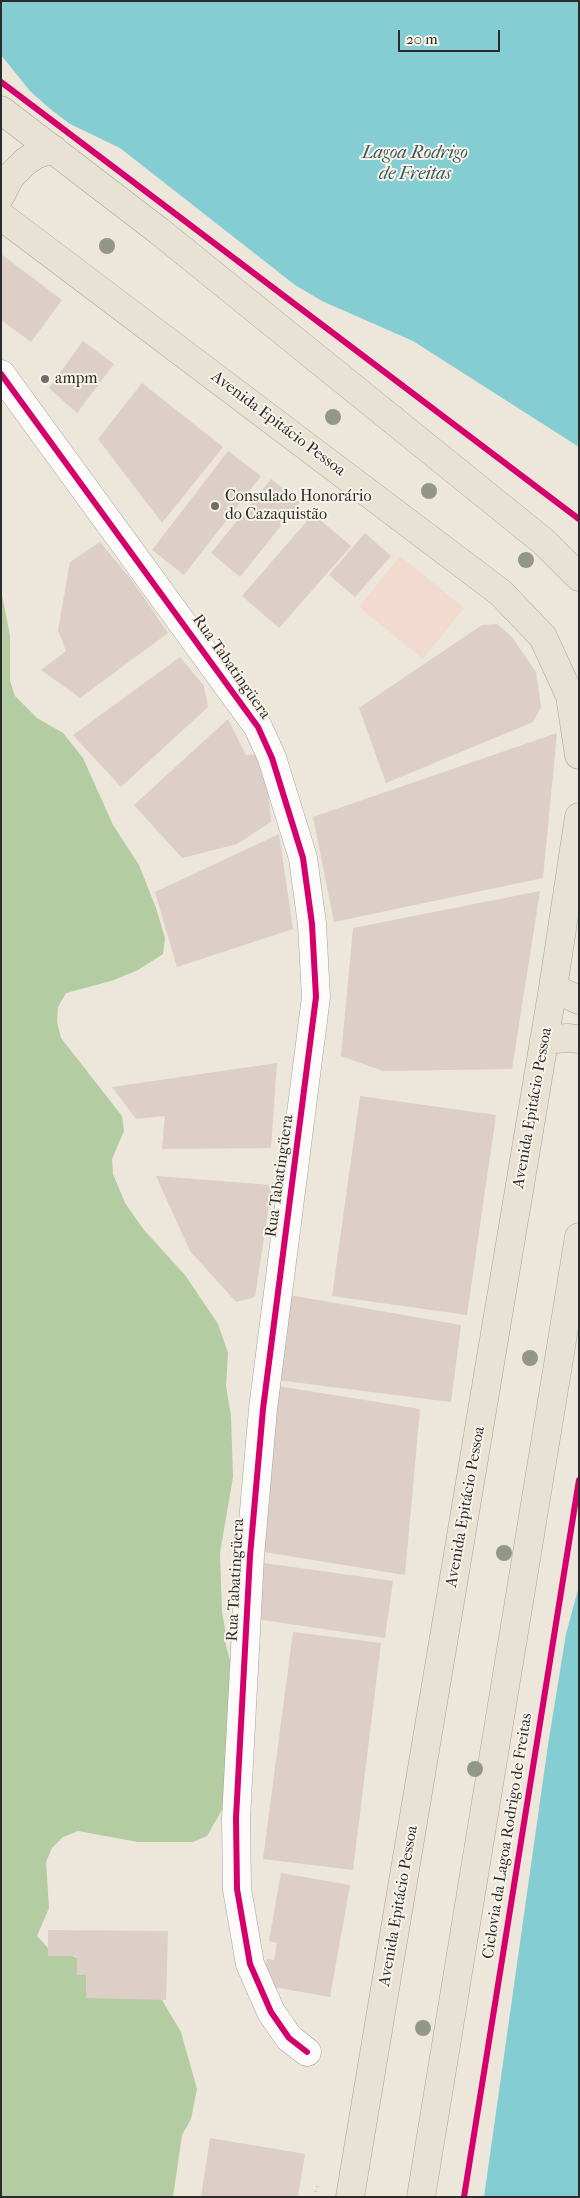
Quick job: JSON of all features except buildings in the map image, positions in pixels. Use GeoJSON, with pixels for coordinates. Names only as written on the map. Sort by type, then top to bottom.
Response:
{"type":"FeatureCollection","features":[{"type":"Feature","properties":{"kind":"highway"},"geometry":{"type":"LineString","coordinates":[[5,117],[53,149],[174,244],[544,542],[579,577]]}},
{"type":"Feature","properties":{"kind":"highway"},"geometry":{"type":"LineString","coordinates":[[1,196],[10,177],[25,162],[35,155],[53,149]]}},
{"type":"Feature","properties":{"kind":"highway","name":"Avenida Epitácio Pessoa"},"geometry":{"type":"LineString","coordinates":[[1,216],[501,593],[543,637],[570,696],[579,755]]}},
{"type":"Feature","properties":{"kind":"highway","name":"Avenida Epitácio Pessoa"},"geometry":{"type":"LineString","coordinates":[[350,2197],[553,988],[579,817]]}},
{"type":"Feature","properties":{"kind":"highway"},"geometry":{"type":"LineString","coordinates":[[553,988],[579,1000]]}},
{"type":"Feature","properties":{"kind":"highway"},"geometry":{"type":"LineString","coordinates":[[544,1040],[579,1039]]}},
{"type":"Feature","properties":{"kind":"highway"},"geometry":{"type":"LineString","coordinates":[[421,2197],[579,1237]]}},
{"type":"Feature","properties":{"kind":"street","name":"Rua Tabatingüera"},"geometry":{"type":"LineString","coordinates":[[1,374],[258,727],[272,758],[303,858],[312,924],[316,997],[263,1409],[250,1556],[236,1818],[237,1889],[250,1964],[270,2012],[289,2038],[307,2052]]}},
{"type":"Feature","properties":{"kind":"path"},"geometry":{"type":"LineString","coordinates":[[315,2197],[319,2178]]}},
{"type":"Feature","properties":{"kind":"shaded area"},"geometry":{"type":"Polygon","coordinates":[[[400,556],[464,608],[423,659],[359,607],[400,556]]]}},
{"type":"Feature","properties":{"kind":"green space"},"geometry":{"type":"Polygon","coordinates":[[[1,590],[10,636],[10,681],[15,696],[37,718],[63,733],[83,758],[113,825],[139,865],[156,908],[165,938],[163,954],[138,970],[111,981],[66,993],[58,1007],[57,1022],[61,1038],[122,1116],[124,1131],[112,1159],[113,1174],[125,1203],[144,1230],[185,1275],[218,1324],[228,1353],[226,1386],[231,1416],[233,1477],[220,1553],[222,1612],[226,1646],[230,1660],[237,1673],[223,1808],[207,1836],[193,1842],[138,1842],[78,1831],[63,1837],[52,1848],[46,1862],[49,1908],[37,1936],[48,1948],[150,1980],[181,2032],[197,2089],[191,2119],[182,2135],[173,2197],[1,2197],[1,590]]]}},
{"type":"Feature","properties":{"kind":"water","name":"Lagoa Rodrigo de Freitas"},"geometry":{"type":"Polygon","coordinates":[[[1,1],[579,1],[579,447],[413,341],[322,301],[295,285],[120,148],[70,124],[49,108],[30,91],[1,55],[1,1]]]}},
{"type":"Feature","properties":{"kind":"water"},"geometry":{"type":"Polygon","coordinates":[[[579,1586],[579,2197],[484,2197],[548,1745],[566,1634],[579,1586]]]}},
{"type":"Feature","properties":{"kind":"cycle path"},"geometry":{"type":"LineString","coordinates":[[1,82],[579,519]]}},
{"type":"Feature","properties":{"kind":"cycle path"},"geometry":{"type":"LineString","coordinates":[[1,374],[258,727],[272,758],[303,858],[312,924],[316,997],[263,1409],[250,1556],[236,1818],[237,1889],[250,1964],[271,2012],[289,2038],[307,2052]]}},
{"type":"Feature","properties":{"kind":"cycle path","name":"Ciclovia da Lagoa Rodrigo de Freitas"},"geometry":{"type":"LineString","coordinates":[[464,2197],[579,1480]]}},
{"type":"Feature","properties":{"kind":"place","name":"ampm"},"geometry":{"type":"Point","coordinates":[45,379]}},
{"type":"Feature","properties":{"kind":"place","name":"Consulado Honorário do Cazaquistão"},"geometry":{"type":"Point","coordinates":[215,506]}}]}
